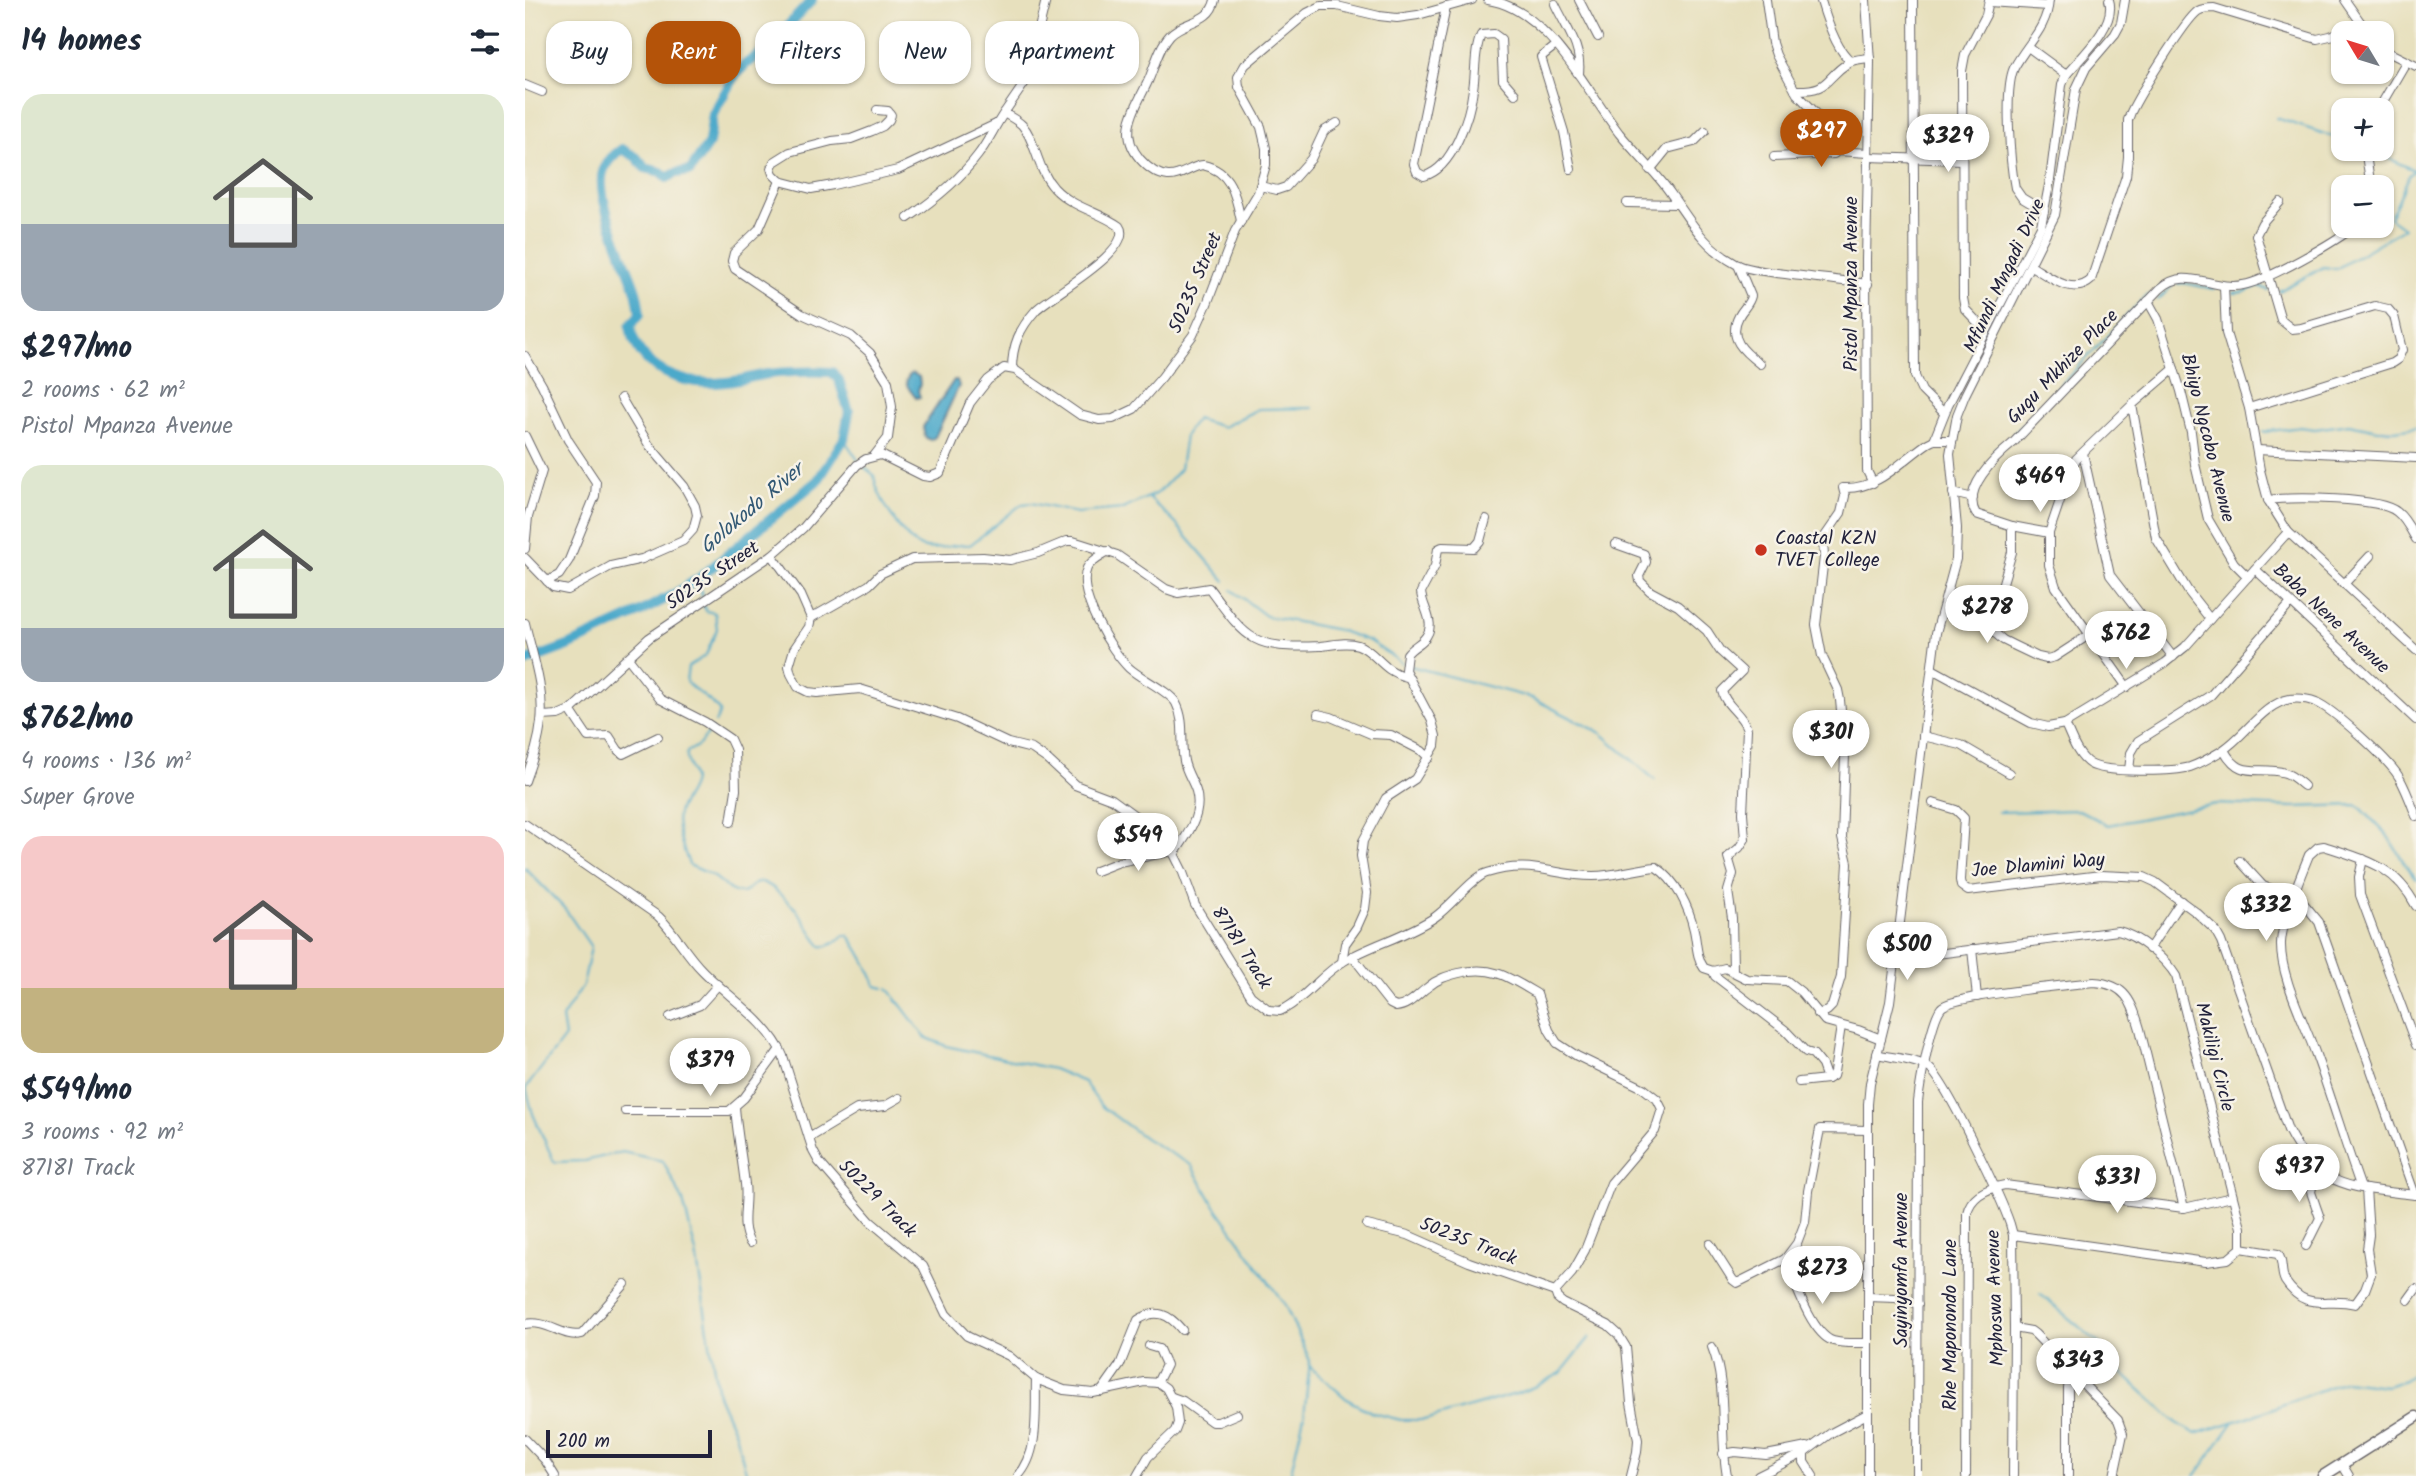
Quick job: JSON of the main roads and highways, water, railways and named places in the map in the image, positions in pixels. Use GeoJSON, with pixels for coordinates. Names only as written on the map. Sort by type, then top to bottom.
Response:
{"type":"FeatureCollection","features":[{"type":"Feature","properties":{"kind":"main road"},"geometry":{"type":"LineString","coordinates":[[2323,1476],[2416,1417]]}},
{"type":"Feature","properties":{"kind":"water"},"geometry":{"type":"Polygon","coordinates":[[[912,373],[919,377],[920,397],[916,398],[906,382],[912,373]]]}},
{"type":"Feature","properties":{"kind":"water"},"geometry":{"type":"Polygon","coordinates":[[[954,380],[957,380],[959,386],[935,437],[930,440],[925,437],[923,427],[954,380]]]}},
{"type":"Feature","properties":{"kind":"waterway","name":"Golokodo River"},"geometry":{"type":"LineString","coordinates":[[525,662],[568,646],[637,614],[699,578],[818,480],[844,439],[849,412],[839,380],[832,372],[768,374],[737,381],[694,382],[665,373],[642,354],[630,326],[640,314],[637,294],[612,228],[603,195],[604,169],[622,149],[636,157],[645,168],[661,172],[667,178],[676,173],[690,171],[709,143],[713,114],[733,78],[767,48],[812,0]]}},
{"type":"Feature","properties":{"kind":"waterway"},"geometry":{"type":"LineString","coordinates":[[2276,118],[2331,136]]}},
{"type":"Feature","properties":{"kind":"waterway"},"geometry":{"type":"LineString","coordinates":[[2394,161],[2414,170]]}},
{"type":"Feature","properties":{"kind":"waterway"},"geometry":{"type":"LineString","coordinates":[[2279,291],[2324,267],[2336,269],[2404,228],[2390,218],[2410,174],[2416,170]]}},
{"type":"Feature","properties":{"kind":"waterway"},"geometry":{"type":"LineString","coordinates":[[2177,284],[2214,289]]}},
{"type":"Feature","properties":{"kind":"waterway"},"geometry":{"type":"LineString","coordinates":[[2158,300],[2172,286]]}},
{"type":"Feature","properties":{"kind":"waterway"},"geometry":{"type":"LineString","coordinates":[[2233,293],[2259,286],[2268,290]]}},
{"type":"Feature","properties":{"kind":"waterway"},"geometry":{"type":"LineString","coordinates":[[2013,435],[2148,294]]}},
{"type":"Feature","properties":{"kind":"waterway"},"geometry":{"type":"LineString","coordinates":[[864,467],[874,475],[880,493],[898,526],[914,542],[927,548],[970,545],[1022,504],[1031,503],[1077,513],[1123,509],[1159,492],[1180,469],[1185,435],[1196,419],[1223,427],[1258,409],[1312,408]]}},
{"type":"Feature","properties":{"kind":"waterway"},"geometry":{"type":"LineString","coordinates":[[2263,432],[2349,424],[2378,430],[2416,427]]}},
{"type":"Feature","properties":{"kind":"waterway"},"geometry":{"type":"LineString","coordinates":[[844,439],[858,460]]}},
{"type":"Feature","properties":{"kind":"waterway"},"geometry":{"type":"LineString","coordinates":[[1995,448],[2010,439]]}},
{"type":"Feature","properties":{"kind":"waterway"},"geometry":{"type":"LineString","coordinates":[[1148,497],[1176,524],[1225,581]]}},
{"type":"Feature","properties":{"kind":"waterway"},"geometry":{"type":"LineString","coordinates":[[699,578],[702,597]]}},
{"type":"Feature","properties":{"kind":"waterway"},"geometry":{"type":"LineString","coordinates":[[1232,590],[1266,616],[1338,630],[1369,641],[1402,663]]}},
{"type":"Feature","properties":{"kind":"waterway"},"geometry":{"type":"LineString","coordinates":[[703,605],[706,611],[715,613],[717,629],[706,655],[688,667],[686,682],[720,712],[715,723]]}},
{"type":"Feature","properties":{"kind":"waterway"},"geometry":{"type":"LineString","coordinates":[[1410,666],[1532,698],[1601,733],[1655,780]]}},
{"type":"Feature","properties":{"kind":"waterway"},"geometry":{"type":"LineString","coordinates":[[711,729],[699,745],[687,752],[693,783],[679,810],[677,823],[689,865],[711,875],[735,892],[743,893],[754,884],[762,882],[772,887],[796,909],[821,946],[831,945],[848,935],[876,986],[884,988]]}},
{"type":"Feature","properties":{"kind":"waterway"},"geometry":{"type":"LineString","coordinates":[[1998,812],[2079,810],[2108,825],[2216,804],[2293,807],[2358,805],[2387,835],[2416,879]]}},
{"type":"Feature","properties":{"kind":"waterway"},"geometry":{"type":"LineString","coordinates":[[525,868],[565,909],[591,947],[583,985],[562,1018],[565,1037],[526,1088],[533,1114],[554,1162],[585,1161],[622,1152],[663,1161],[683,1201],[696,1253],[718,1395],[735,1433],[746,1476]]}},
{"type":"Feature","properties":{"kind":"waterway"},"geometry":{"type":"LineString","coordinates":[[888,988],[925,1037],[946,1046],[1053,1069],[1084,1082],[1101,1106],[1146,1139],[1191,1165],[1213,1203],[1285,1305],[1310,1361],[1304,1416],[1290,1476]]}},
{"type":"Feature","properties":{"kind":"waterway"},"geometry":{"type":"LineString","coordinates":[[2040,1294],[2102,1346],[2121,1372],[2177,1423],[2196,1434],[2345,1381],[2386,1386],[2405,1380],[2416,1372]]}},
{"type":"Feature","properties":{"kind":"waterway"},"geometry":{"type":"LineString","coordinates":[[1310,1367],[1348,1400],[1373,1413],[1401,1420],[1424,1420],[1536,1386],[1561,1373],[1590,1337]]}},
{"type":"Feature","properties":{"kind":"waterway"},"geometry":{"type":"LineString","coordinates":[[2195,1476],[2233,1423]]}},
{"type":"Feature","properties":{"kind":"place","name":"Coastal KZN TVET College"},"geometry":{"type":"Point","coordinates":[1761,550]}}]}
